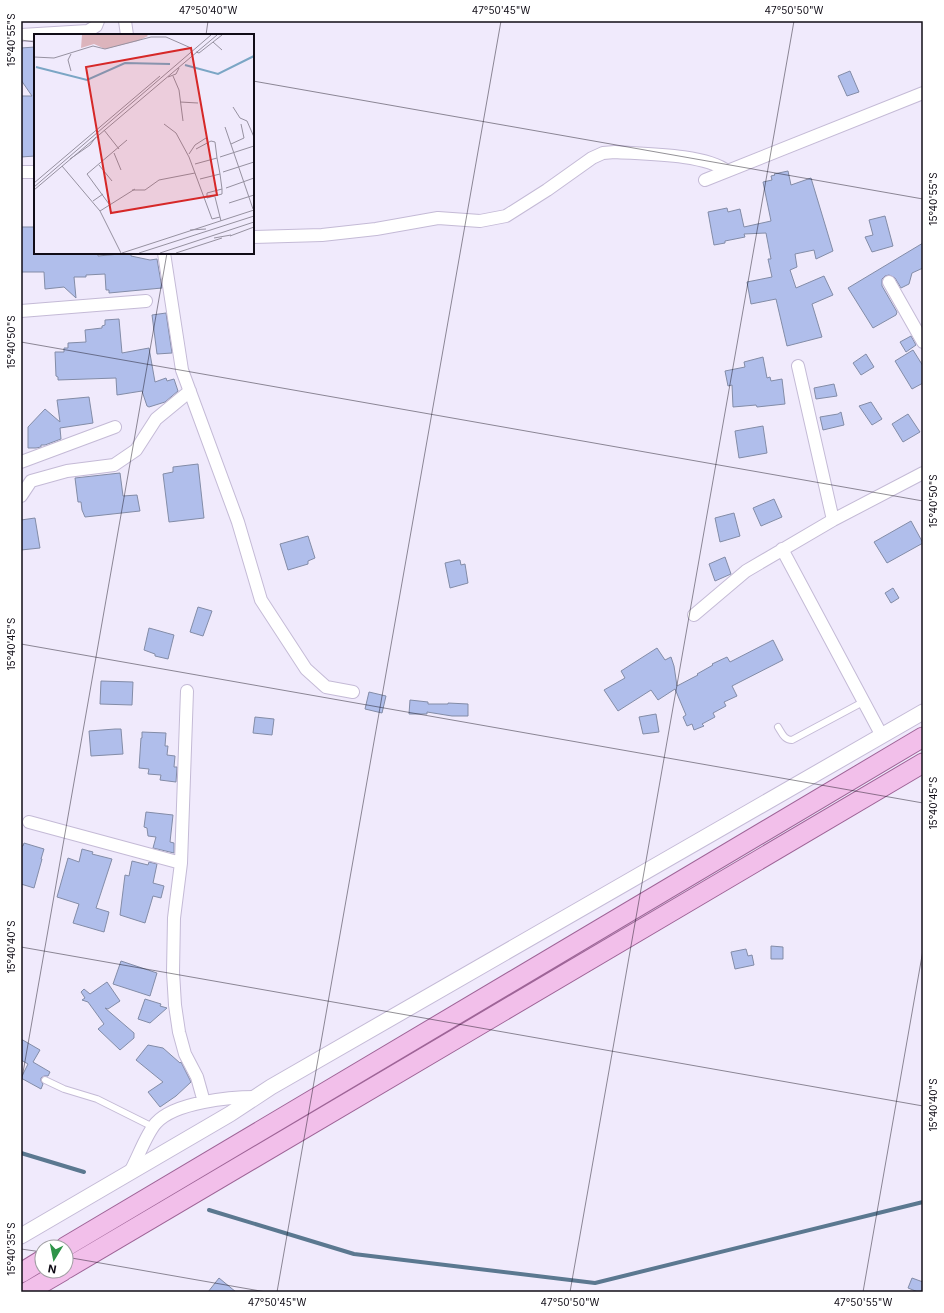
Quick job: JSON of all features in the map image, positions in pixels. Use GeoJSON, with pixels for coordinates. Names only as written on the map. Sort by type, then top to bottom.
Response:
{"type":"FeatureCollection","features":[{"type":"Feature","properties":{"kind":"main road"},"geometry":{"type":"LineString","coordinates":[[74,1242],[923,737]]}},
{"type":"Feature","properties":{"kind":"main road"},"geometry":{"type":"LineString","coordinates":[[74,1264],[342,1108],[923,763]]}},
{"type":"Feature","properties":{"kind":"main road"},"geometry":{"type":"LineString","coordinates":[[21,1273],[34,1265]]}},
{"type":"Feature","properties":{"kind":"main road"},"geometry":{"type":"LineString","coordinates":[[27,1292],[49,1279]]}},
{"type":"Feature","properties":{"kind":"street"},"geometry":{"type":"LineString","coordinates":[[38,34],[88,31],[96,26],[98,21]]}},
{"type":"Feature","properties":{"kind":"street"},"geometry":{"type":"LineString","coordinates":[[125,21],[127,34]]}},
{"type":"Feature","properties":{"kind":"street"},"geometry":{"type":"LineString","coordinates":[[21,35],[34,34]]}},
{"type":"Feature","properties":{"kind":"street"},"geometry":{"type":"LineString","coordinates":[[705,180],[923,93]]}},
{"type":"Feature","properties":{"kind":"street"},"geometry":{"type":"LineString","coordinates":[[254,237],[322,235],[376,229],[438,218],[480,221],[506,216],[592,158],[603,153],[615,152],[692,158],[708,162],[727,171]]}},
{"type":"Feature","properties":{"kind":"street"},"geometry":{"type":"LineString","coordinates":[[21,172],[34,172]]}},
{"type":"Feature","properties":{"kind":"street"},"geometry":{"type":"LineString","coordinates":[[164,254],[182,370],[238,522],[261,600],[306,669],[326,687],[354,692]]}},
{"type":"Feature","properties":{"kind":"street"},"geometry":{"type":"LineString","coordinates":[[889,282],[923,342]]}},
{"type":"Feature","properties":{"kind":"street"},"geometry":{"type":"LineString","coordinates":[[21,311],[146,301]]}},
{"type":"Feature","properties":{"kind":"street"},"geometry":{"type":"LineString","coordinates":[[798,366],[833,520]]}},
{"type":"Feature","properties":{"kind":"street"},"geometry":{"type":"LineString","coordinates":[[21,496],[31,481],[67,471],[114,465],[136,450],[156,419],[190,391]]}},
{"type":"Feature","properties":{"kind":"street"},"geometry":{"type":"LineString","coordinates":[[21,462],[115,427]]}},
{"type":"Feature","properties":{"kind":"street"},"geometry":{"type":"LineString","coordinates":[[694,615],[746,571],[833,520],[923,472]]}},
{"type":"Feature","properties":{"kind":"street"},"geometry":{"type":"LineString","coordinates":[[782,549],[882,736]]}},
{"type":"Feature","properties":{"kind":"street"},"geometry":{"type":"LineString","coordinates":[[187,691],[181,863],[174,918],[173,972],[175,1005],[179,1032],[185,1054],[201,1086],[204,1102]]}},
{"type":"Feature","properties":{"kind":"street"},"geometry":{"type":"LineString","coordinates":[[21,1236],[230,1114],[292,1076],[923,712]]}},
{"type":"Feature","properties":{"kind":"street"},"geometry":{"type":"LineString","coordinates":[[29,822],[181,863]]}},
{"type":"Feature","properties":{"kind":"street"},"geometry":{"type":"LineString","coordinates":[[130,1172],[153,1127],[169,1113],[204,1102],[240,1097],[257,1097]]}},
{"type":"Feature","properties":{"kind":"lane"},"geometry":{"type":"LineString","coordinates":[[778,727],[785,738],[792,740],[863,702]]}},
{"type":"Feature","properties":{"kind":"lane"},"geometry":{"type":"LineString","coordinates":[[45,1080],[64,1089],[97,1099],[153,1127]]}},
{"type":"Feature","properties":{"kind":"building"},"geometry":{"type":"Polygon","coordinates":[[[34,47],[34,156],[21,157],[21,96],[32,96],[21,80],[21,48],[34,47]]]}},
{"type":"Feature","properties":{"kind":"building"},"geometry":{"type":"Polygon","coordinates":[[[850,71],[859,92],[847,96],[838,76],[850,71]]]}},
{"type":"Feature","properties":{"kind":"building"},"geometry":{"type":"Polygon","coordinates":[[[788,171],[791,185],[811,178],[833,251],[816,259],[814,250],[795,254],[797,267],[790,270],[796,288],[824,276],[833,295],[812,304],[822,337],[787,346],[776,299],[751,304],[747,282],[772,277],[768,259],[771,259],[766,233],[744,234],[745,237],[714,245],[708,212],[727,208],[728,212],[740,209],[744,227],[771,221],[763,182],[772,180],[771,176],[775,175],[774,174],[788,171]]]}},
{"type":"Feature","properties":{"kind":"building"},"geometry":{"type":"Polygon","coordinates":[[[885,216],[893,246],[872,252],[865,237],[873,235],[869,220],[885,216]]]}},
{"type":"Feature","properties":{"kind":"building"},"geometry":{"type":"Polygon","coordinates":[[[21,227],[34,227],[34,254],[98,254],[98,256],[131,254],[131,256],[150,260],[157,259],[162,288],[109,293],[109,290],[106,290],[105,274],[86,275],[86,277],[74,277],[76,298],[64,287],[45,289],[44,272],[21,272],[21,227]]]}},
{"type":"Feature","properties":{"kind":"building"},"geometry":{"type":"Polygon","coordinates":[[[923,243],[923,268],[912,273],[909,284],[901,288],[895,278],[889,275],[882,279],[882,286],[897,312],[896,315],[873,328],[848,288],[923,243]]]}},
{"type":"Feature","properties":{"kind":"building"},"geometry":{"type":"Polygon","coordinates":[[[166,313],[172,353],[157,354],[152,315],[166,313]]]}},
{"type":"Feature","properties":{"kind":"building"},"geometry":{"type":"Polygon","coordinates":[[[119,319],[122,353],[149,348],[155,382],[166,378],[167,381],[174,379],[178,391],[165,402],[149,407],[147,406],[142,391],[117,395],[116,378],[58,380],[58,377],[56,376],[55,352],[64,352],[64,348],[68,348],[68,343],[86,342],[85,330],[102,328],[102,326],[105,325],[105,320],[119,319]]]}},
{"type":"Feature","properties":{"kind":"building"},"geometry":{"type":"Polygon","coordinates":[[[911,336],[916,345],[906,352],[900,342],[911,336]]]}},
{"type":"Feature","properties":{"kind":"building"},"geometry":{"type":"Polygon","coordinates":[[[913,350],[923,366],[923,383],[912,389],[895,361],[913,350]]]}},
{"type":"Feature","properties":{"kind":"building"},"geometry":{"type":"Polygon","coordinates":[[[866,354],[874,367],[861,375],[853,363],[866,354]]]}},
{"type":"Feature","properties":{"kind":"building"},"geometry":{"type":"Polygon","coordinates":[[[763,357],[767,378],[770,377],[771,381],[782,379],[785,404],[757,407],[756,405],[733,407],[732,385],[728,386],[725,371],[745,367],[744,362],[763,357]]]}},
{"type":"Feature","properties":{"kind":"building"},"geometry":{"type":"Polygon","coordinates":[[[834,384],[837,396],[816,399],[814,388],[834,384]]]}},
{"type":"Feature","properties":{"kind":"building"},"geometry":{"type":"Polygon","coordinates":[[[89,397],[93,423],[60,428],[61,439],[41,445],[41,447],[28,448],[28,427],[45,409],[60,422],[57,400],[89,397]]]}},
{"type":"Feature","properties":{"kind":"building"},"geometry":{"type":"Polygon","coordinates":[[[871,402],[882,419],[872,425],[859,406],[871,402]]]}},
{"type":"Feature","properties":{"kind":"building"},"geometry":{"type":"Polygon","coordinates":[[[841,412],[844,425],[823,430],[820,417],[838,414],[841,412]]]}},
{"type":"Feature","properties":{"kind":"building"},"geometry":{"type":"Polygon","coordinates":[[[908,414],[920,432],[903,442],[892,424],[908,414]]]}},
{"type":"Feature","properties":{"kind":"building"},"geometry":{"type":"Polygon","coordinates":[[[763,426],[767,453],[739,458],[735,431],[763,426]]]}},
{"type":"Feature","properties":{"kind":"building"},"geometry":{"type":"Polygon","coordinates":[[[198,464],[204,518],[169,522],[163,474],[173,472],[173,467],[198,464]]]}},
{"type":"Feature","properties":{"kind":"building"},"geometry":{"type":"Polygon","coordinates":[[[120,473],[123,496],[137,495],[140,511],[85,517],[81,502],[78,502],[75,478],[120,473]]]}},
{"type":"Feature","properties":{"kind":"building"},"geometry":{"type":"Polygon","coordinates":[[[774,499],[782,517],[761,526],[753,508],[774,499]]]}},
{"type":"Feature","properties":{"kind":"building"},"geometry":{"type":"Polygon","coordinates":[[[734,513],[740,536],[720,542],[715,518],[734,513]]]}},
{"type":"Feature","properties":{"kind":"building"},"geometry":{"type":"Polygon","coordinates":[[[35,518],[40,548],[21,550],[21,520],[35,518]]]}},
{"type":"Feature","properties":{"kind":"building"},"geometry":{"type":"Polygon","coordinates":[[[911,521],[923,543],[887,563],[874,542],[911,521]]]}},
{"type":"Feature","properties":{"kind":"building"},"geometry":{"type":"Polygon","coordinates":[[[308,536],[315,558],[308,561],[308,564],[288,570],[280,544],[308,536]]]}},
{"type":"Feature","properties":{"kind":"building"},"geometry":{"type":"Polygon","coordinates":[[[725,557],[731,574],[715,581],[709,564],[725,557]]]}},
{"type":"Feature","properties":{"kind":"building"},"geometry":{"type":"Polygon","coordinates":[[[460,560],[461,565],[465,564],[468,583],[450,588],[445,563],[460,560]]]}},
{"type":"Feature","properties":{"kind":"building"},"geometry":{"type":"Polygon","coordinates":[[[893,588],[899,598],[891,603],[885,593],[893,588]]]}},
{"type":"Feature","properties":{"kind":"building"},"geometry":{"type":"Polygon","coordinates":[[[198,607],[212,611],[203,636],[190,632],[198,607]]]}},
{"type":"Feature","properties":{"kind":"building"},"geometry":{"type":"Polygon","coordinates":[[[149,628],[174,635],[168,659],[155,656],[155,654],[144,650],[149,628]]]}},
{"type":"Feature","properties":{"kind":"building"},"geometry":{"type":"Polygon","coordinates":[[[773,640],[783,660],[732,686],[737,696],[724,702],[726,706],[713,713],[715,717],[702,724],[704,726],[694,730],[692,724],[687,726],[683,717],[686,715],[675,689],[658,700],[651,690],[618,711],[604,690],[625,678],[621,671],[657,648],[665,660],[671,657],[677,686],[698,675],[697,674],[713,665],[712,664],[727,657],[730,662],[773,640]]]}},
{"type":"Feature","properties":{"kind":"building"},"geometry":{"type":"Polygon","coordinates":[[[101,681],[133,682],[132,705],[100,704],[101,681]]]}},
{"type":"Feature","properties":{"kind":"building"},"geometry":{"type":"Polygon","coordinates":[[[369,692],[386,696],[382,713],[365,709],[369,692]]]}},
{"type":"Feature","properties":{"kind":"building"},"geometry":{"type":"Polygon","coordinates":[[[410,700],[428,702],[428,704],[468,704],[468,716],[452,716],[427,712],[427,714],[409,714],[410,700]]]}},
{"type":"Feature","properties":{"kind":"building"},"geometry":{"type":"Polygon","coordinates":[[[656,714],[659,732],[643,734],[639,717],[656,714]]]}},
{"type":"Feature","properties":{"kind":"building"},"geometry":{"type":"Polygon","coordinates":[[[255,717],[274,719],[272,735],[253,733],[255,717]]]}},
{"type":"Feature","properties":{"kind":"building"},"geometry":{"type":"Polygon","coordinates":[[[121,729],[123,754],[91,756],[89,731],[121,729]]]}},
{"type":"Feature","properties":{"kind":"building"},"geometry":{"type":"Polygon","coordinates":[[[142,732],[166,733],[165,746],[168,746],[167,755],[175,756],[174,767],[177,767],[176,782],[160,780],[161,775],[148,774],[149,769],[139,768],[142,732]]]}},
{"type":"Feature","properties":{"kind":"building"},"geometry":{"type":"Polygon","coordinates":[[[146,812],[173,815],[170,842],[174,843],[174,853],[153,848],[156,837],[148,836],[147,828],[144,827],[146,812]]]}},
{"type":"Feature","properties":{"kind":"building"},"geometry":{"type":"Polygon","coordinates":[[[24,843],[44,849],[34,888],[21,884],[21,846],[23,846],[24,843]]]}},
{"type":"Feature","properties":{"kind":"building"},"geometry":{"type":"Polygon","coordinates":[[[82,849],[93,852],[92,854],[112,859],[96,908],[109,912],[104,932],[73,923],[79,904],[57,897],[68,858],[79,862],[82,849]]]}},
{"type":"Feature","properties":{"kind":"building"},"geometry":{"type":"Polygon","coordinates":[[[132,861],[148,865],[149,862],[157,864],[153,883],[164,886],[161,898],[153,896],[145,923],[120,915],[125,875],[129,876],[132,861]]]}},
{"type":"Feature","properties":{"kind":"building"},"geometry":{"type":"Polygon","coordinates":[[[771,946],[783,947],[783,959],[771,959],[771,946]]]}},
{"type":"Feature","properties":{"kind":"building"},"geometry":{"type":"Polygon","coordinates":[[[746,949],[748,956],[752,955],[754,965],[735,969],[731,952],[746,949]]]}},
{"type":"Feature","properties":{"kind":"building"},"geometry":{"type":"Polygon","coordinates":[[[121,961],[157,973],[150,996],[113,984],[121,961]]]}},
{"type":"Feature","properties":{"kind":"building"},"geometry":{"type":"Polygon","coordinates":[[[107,982],[120,1001],[108,1009],[105,1008],[134,1033],[134,1038],[120,1050],[98,1029],[104,1024],[88,1002],[82,1000],[85,998],[81,992],[84,989],[90,994],[107,982]]]}},
{"type":"Feature","properties":{"kind":"building"},"geometry":{"type":"Polygon","coordinates":[[[145,999],[161,1004],[160,1006],[167,1008],[150,1023],[138,1019],[145,999]]]}},
{"type":"Feature","properties":{"kind":"building"},"geometry":{"type":"Polygon","coordinates":[[[21,1039],[40,1050],[33,1062],[50,1072],[48,1076],[41,1078],[43,1084],[41,1089],[21,1078],[28,1064],[21,1060],[21,1039]]]}},
{"type":"Feature","properties":{"kind":"building"},"geometry":{"type":"Polygon","coordinates":[[[148,1045],[163,1048],[180,1063],[181,1062],[191,1082],[176,1096],[160,1107],[148,1092],[163,1082],[136,1060],[148,1045]]]}},
{"type":"Feature","properties":{"kind":"building"},"geometry":{"type":"Polygon","coordinates":[[[219,1278],[236,1292],[208,1292],[219,1278]]]}},
{"type":"Feature","properties":{"kind":"building"},"geometry":{"type":"Polygon","coordinates":[[[912,1278],[923,1282],[923,1292],[918,1292],[908,1288],[912,1278]]]}},
{"type":"Feature","properties":{"kind":"waterway"},"geometry":{"type":"LineString","coordinates":[[21,1153],[84,1172]]}},
{"type":"Feature","properties":{"kind":"waterway"},"geometry":{"type":"LineString","coordinates":[[209,1210],[354,1254],[595,1283],[923,1202]]}}]}
